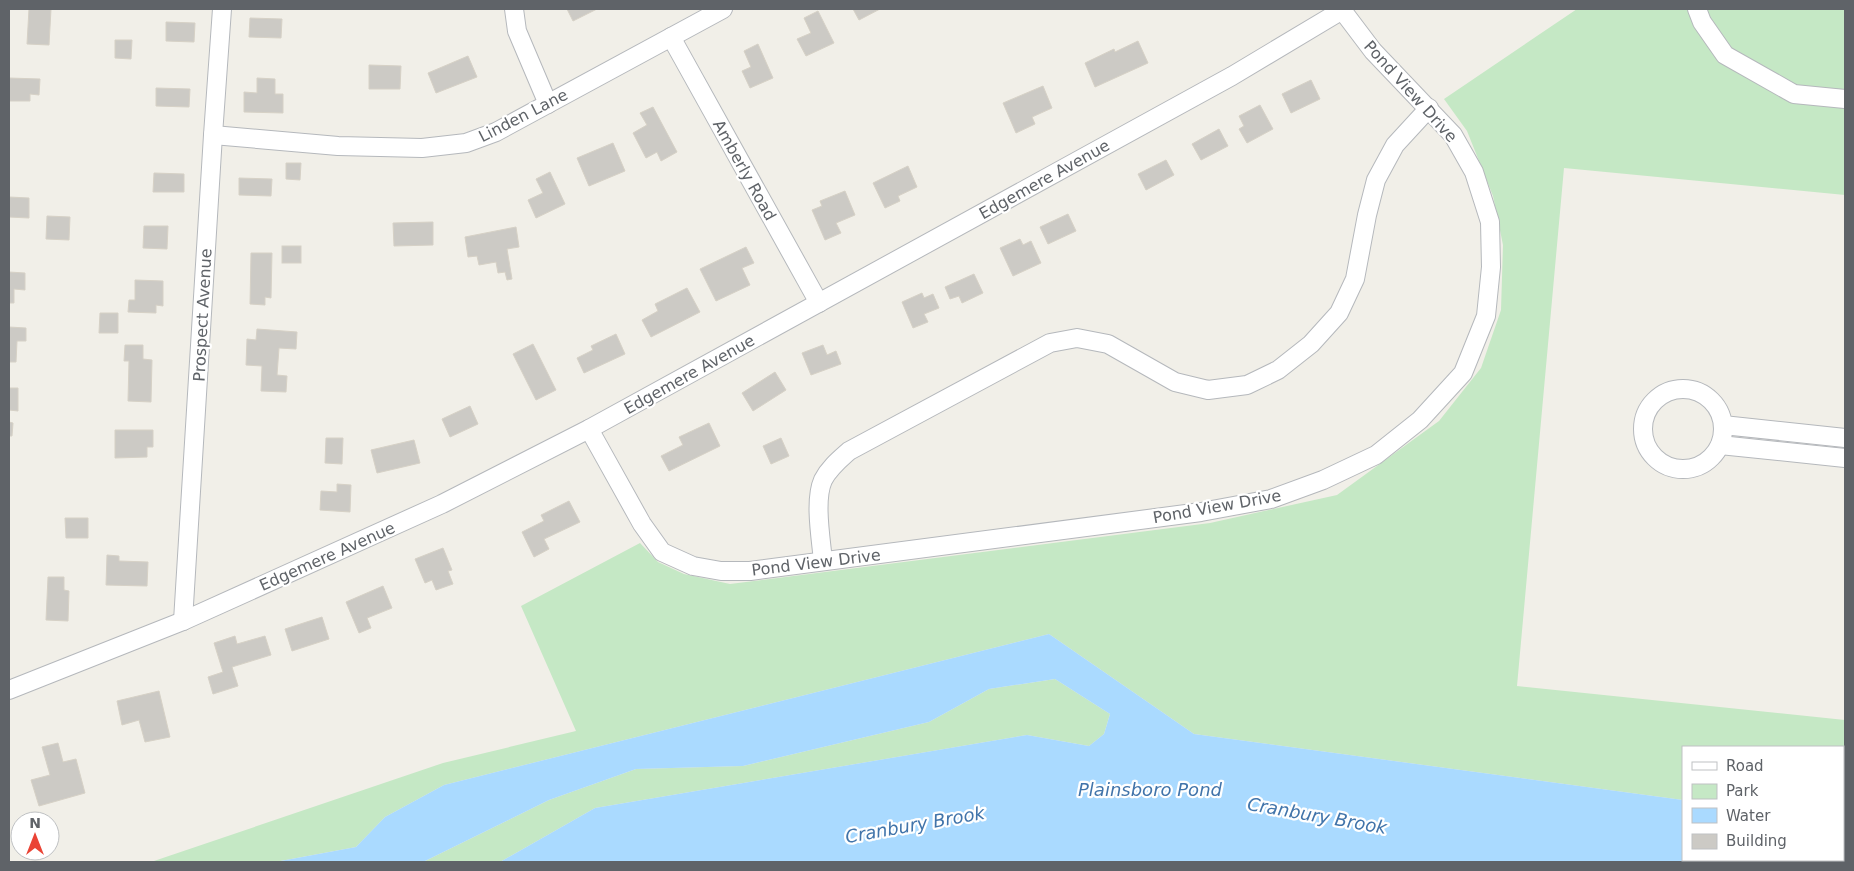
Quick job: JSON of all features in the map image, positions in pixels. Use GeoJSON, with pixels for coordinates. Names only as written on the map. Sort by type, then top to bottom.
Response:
{"type":"FeatureCollection","features":[{"type":"Feature","properties":{"kind":"street","name":"Prospect Avenue"},"geometry":{"type":"LineString","coordinates":[[183,621],[222,9]]}},
{"type":"Feature","properties":{"kind":"street"},"geometry":{"type":"LineString","coordinates":[[514,9],[517,31],[548,104]]}},
{"type":"Feature","properties":{"kind":"street","name":"Linden Lane"},"geometry":{"type":"LineString","coordinates":[[213,135],[338,146],[422,148],[466,143],[496,132],[723,9]]}},
{"type":"Feature","properties":{"kind":"street","name":"Pond View Drive"},"geometry":{"type":"LineString","coordinates":[[589,428],[642,524],[662,552],[693,566],[721,571],[750,571],[1202,512],[1271,499],[1323,480],[1376,455],[1420,420],[1463,373],[1486,316],[1491,267],[1490,222],[1474,172],[1453,135],[1373,51],[1343,9]]}},
{"type":"Feature","properties":{"kind":"street","name":"Edgemere Avenue"},"geometry":{"type":"LineString","coordinates":[[9,690],[183,621],[442,504],[589,428],[819,303],[1232,76],[1343,9]]}},
{"type":"Feature","properties":{"kind":"street"},"geometry":{"type":"LineString","coordinates":[[1697,9],[1702,22],[1725,55],[1794,94],[1845,99]]}},
{"type":"Feature","properties":{"kind":"street","name":"Amberly Road"},"geometry":{"type":"LineString","coordinates":[[671,37],[819,303]]}},
{"type":"Feature","properties":{"kind":"street"},"geometry":{"type":"LineString","coordinates":[[823,561],[818,508],[823,481],[834,465],[849,451],[1050,343],[1077,338],[1108,344],[1175,382],[1208,390],[1246,386],[1278,370],[1311,344],[1339,313],[1355,279],[1367,215],[1376,180],[1395,145],[1429,108]]}},
{"type":"Feature","properties":{"kind":"street"},"geometry":{"type":"LineString","coordinates":[[1682,388],[1701,392],[1710,398],[1721,415],[1723,435],[1720,445],[1715,454],[1699,466],[1681,469],[1663,464],[1650,452],[1643,435],[1642,426],[1648,407],[1655,399],[1672,390],[1682,388]]}},
{"type":"Feature","properties":{"kind":"street"},"geometry":{"type":"LineString","coordinates":[[1723,425],[1845,438]]}},
{"type":"Feature","properties":{"kind":"street"},"geometry":{"type":"LineString","coordinates":[[1720,445],[1845,458]]}},
{"type":"Feature","properties":{"kind":"green space"},"geometry":{"type":"Polygon","coordinates":[[[1577,9],[1845,9],[1845,195],[1564,168],[1517,686],[1845,720],[1845,819],[1844,746],[1682,746],[1682,800],[1194,734],[1049,634],[444,785],[385,817],[356,847],[275,862],[151,862],[443,763],[576,731],[521,606],[640,543],[658,562],[684,574],[730,584],[1210,523],[1337,495],[1439,421],[1481,368],[1501,310],[1503,245],[1493,196],[1467,131],[1444,99],[1577,9]]]}},
{"type":"Feature","properties":{"kind":"green space"},"geometry":{"type":"Polygon","coordinates":[[[1055,679],[1110,714],[1104,734],[1089,746],[1027,735],[595,808],[500,862],[423,862],[549,800],[636,769],[743,766],[929,722],[989,689],[1055,679]]]}},
{"type":"Feature","properties":{"kind":"water","name":"Plainsboro Pond"},"geometry":{"type":"Polygon","coordinates":[[[1049,634],[1194,734],[1682,800],[1682,861],[1844,861],[1845,819],[1845,862],[500,862],[595,808],[1027,735],[1089,746],[1104,734],[1110,714],[1055,679],[989,689],[929,722],[743,766],[636,769],[549,800],[423,862],[275,862],[356,847],[385,817],[444,785],[1049,634]]]}},
{"type":"Feature","properties":{"kind":"building"},"geometry":{"type":"Polygon","coordinates":[[[29,9],[51,9],[49,45],[27,44],[29,9]]]}},
{"type":"Feature","properties":{"kind":"building"},"geometry":{"type":"Polygon","coordinates":[[[567,9],[597,9],[573,21],[567,9]]]}},
{"type":"Feature","properties":{"kind":"building"},"geometry":{"type":"Polygon","coordinates":[[[853,9],[880,9],[859,20],[853,9]]]}},
{"type":"Feature","properties":{"kind":"building"},"geometry":{"type":"Polygon","coordinates":[[[818,11],[834,43],[806,56],[797,39],[811,33],[804,18],[818,11]]]}},
{"type":"Feature","properties":{"kind":"building"},"geometry":{"type":"Polygon","coordinates":[[[250,18],[282,19],[281,38],[249,37],[250,18]]]}},
{"type":"Feature","properties":{"kind":"building"},"geometry":{"type":"Polygon","coordinates":[[[166,22],[195,23],[194,42],[166,41],[166,22]]]}},
{"type":"Feature","properties":{"kind":"building"},"geometry":{"type":"Polygon","coordinates":[[[115,40],[132,40],[131,59],[115,58],[115,40]]]}},
{"type":"Feature","properties":{"kind":"building"},"geometry":{"type":"Polygon","coordinates":[[[1138,41],[1148,63],[1095,87],[1085,63],[1114,49],[1115,52],[1138,41]]]}},
{"type":"Feature","properties":{"kind":"building"},"geometry":{"type":"Polygon","coordinates":[[[758,44],[773,78],[750,88],[742,71],[751,67],[744,51],[758,44]]]}},
{"type":"Feature","properties":{"kind":"building"},"geometry":{"type":"Polygon","coordinates":[[[468,56],[477,77],[436,93],[428,73],[468,56]]]}},
{"type":"Feature","properties":{"kind":"building"},"geometry":{"type":"Polygon","coordinates":[[[369,65],[401,66],[400,89],[369,89],[369,65]]]}},
{"type":"Feature","properties":{"kind":"building"},"geometry":{"type":"Polygon","coordinates":[[[9,78],[40,79],[39,95],[30,94],[30,101],[9,101],[9,78]]]}},
{"type":"Feature","properties":{"kind":"building"},"geometry":{"type":"Polygon","coordinates":[[[257,78],[275,79],[275,94],[283,94],[283,113],[244,112],[244,92],[257,93],[257,78]]]}},
{"type":"Feature","properties":{"kind":"building"},"geometry":{"type":"Polygon","coordinates":[[[1311,80],[1320,99],[1291,113],[1282,94],[1311,80]]]}},
{"type":"Feature","properties":{"kind":"building"},"geometry":{"type":"Polygon","coordinates":[[[1043,86],[1052,108],[1032,117],[1035,124],[1016,133],[1003,103],[1043,86]]]}},
{"type":"Feature","properties":{"kind":"building"},"geometry":{"type":"Polygon","coordinates":[[[156,88],[190,89],[189,107],[156,106],[156,88]]]}},
{"type":"Feature","properties":{"kind":"building"},"geometry":{"type":"Polygon","coordinates":[[[1260,105],[1273,129],[1247,143],[1239,129],[1244,126],[1239,116],[1260,105]]]}},
{"type":"Feature","properties":{"kind":"building"},"geometry":{"type":"Polygon","coordinates":[[[653,107],[677,152],[661,161],[657,152],[646,158],[633,133],[647,125],[640,113],[653,107]]]}},
{"type":"Feature","properties":{"kind":"building"},"geometry":{"type":"Polygon","coordinates":[[[1219,129],[1228,146],[1201,160],[1192,144],[1219,129]]]}},
{"type":"Feature","properties":{"kind":"building"},"geometry":{"type":"Polygon","coordinates":[[[613,143],[625,171],[589,186],[577,158],[613,143]]]}},
{"type":"Feature","properties":{"kind":"building"},"geometry":{"type":"Polygon","coordinates":[[[1166,160],[1174,175],[1146,190],[1138,174],[1166,160]]]}},
{"type":"Feature","properties":{"kind":"building"},"geometry":{"type":"Polygon","coordinates":[[[286,163],[301,163],[300,180],[286,179],[286,163]]]}},
{"type":"Feature","properties":{"kind":"building"},"geometry":{"type":"Polygon","coordinates":[[[908,166],[917,187],[898,196],[900,201],[885,208],[873,183],[908,166]]]}},
{"type":"Feature","properties":{"kind":"building"},"geometry":{"type":"Polygon","coordinates":[[[550,172],[565,204],[536,218],[528,200],[543,193],[536,179],[550,172]]]}},
{"type":"Feature","properties":{"kind":"building"},"geometry":{"type":"Polygon","coordinates":[[[154,173],[184,174],[184,192],[153,192],[154,173]]]}},
{"type":"Feature","properties":{"kind":"building"},"geometry":{"type":"Polygon","coordinates":[[[239,178],[272,179],[271,196],[239,195],[239,178]]]}},
{"type":"Feature","properties":{"kind":"building"},"geometry":{"type":"Polygon","coordinates":[[[845,191],[855,215],[836,223],[841,233],[825,240],[812,210],[822,206],[820,201],[845,191]]]}},
{"type":"Feature","properties":{"kind":"building"},"geometry":{"type":"Polygon","coordinates":[[[9,197],[29,198],[29,218],[9,217],[9,197]]]}},
{"type":"Feature","properties":{"kind":"building"},"geometry":{"type":"Polygon","coordinates":[[[1068,214],[1076,231],[1048,244],[1040,227],[1068,214]]]}},
{"type":"Feature","properties":{"kind":"building"},"geometry":{"type":"Polygon","coordinates":[[[47,216],[70,217],[69,240],[46,239],[47,216]]]}},
{"type":"Feature","properties":{"kind":"building"},"geometry":{"type":"Polygon","coordinates":[[[433,222],[433,245],[394,246],[393,223],[433,222]]]}},
{"type":"Feature","properties":{"kind":"building"},"geometry":{"type":"Polygon","coordinates":[[[144,226],[168,226],[167,249],[143,248],[144,226]]]}},
{"type":"Feature","properties":{"kind":"building"},"geometry":{"type":"Polygon","coordinates":[[[516,227],[519,247],[507,249],[512,279],[507,280],[505,272],[498,273],[496,262],[479,265],[477,256],[468,257],[465,237],[516,227]]]}},
{"type":"Feature","properties":{"kind":"building"},"geometry":{"type":"Polygon","coordinates":[[[1020,239],[1023,245],[1031,241],[1041,263],[1013,276],[1000,248],[1020,239]]]}},
{"type":"Feature","properties":{"kind":"building"},"geometry":{"type":"Polygon","coordinates":[[[282,246],[301,246],[301,263],[282,263],[282,246]]]}},
{"type":"Feature","properties":{"kind":"building"},"geometry":{"type":"Polygon","coordinates":[[[746,247],[754,263],[742,268],[750,285],[716,301],[700,269],[746,247]]]}},
{"type":"Feature","properties":{"kind":"building"},"geometry":{"type":"Polygon","coordinates":[[[251,253],[272,253],[271,298],[265,297],[265,305],[250,304],[251,253]]]}},
{"type":"Feature","properties":{"kind":"building"},"geometry":{"type":"Polygon","coordinates":[[[9,272],[25,273],[25,290],[14,289],[14,303],[9,303],[9,272]]]}},
{"type":"Feature","properties":{"kind":"building"},"geometry":{"type":"Polygon","coordinates":[[[974,274],[983,293],[962,303],[959,296],[950,299],[945,287],[974,274]]]}},
{"type":"Feature","properties":{"kind":"building"},"geometry":{"type":"Polygon","coordinates":[[[135,280],[163,281],[163,306],[156,305],[156,313],[128,312],[129,300],[135,300],[135,280]]]}},
{"type":"Feature","properties":{"kind":"building"},"geometry":{"type":"Polygon","coordinates":[[[687,288],[700,312],[651,337],[642,320],[658,311],[655,304],[687,288]]]}},
{"type":"Feature","properties":{"kind":"building"},"geometry":{"type":"Polygon","coordinates":[[[922,293],[924,298],[933,294],[939,308],[924,314],[928,322],[913,328],[902,302],[922,293]]]}},
{"type":"Feature","properties":{"kind":"building"},"geometry":{"type":"Polygon","coordinates":[[[100,313],[118,313],[118,333],[99,333],[100,313]]]}},
{"type":"Feature","properties":{"kind":"building"},"geometry":{"type":"Polygon","coordinates":[[[9,327],[26,328],[26,341],[17,341],[16,362],[9,362],[9,327]]]}},
{"type":"Feature","properties":{"kind":"building"},"geometry":{"type":"Polygon","coordinates":[[[257,329],[297,332],[296,349],[279,348],[277,375],[287,376],[286,392],[261,391],[262,366],[246,365],[247,339],[256,340],[257,329]]]}},
{"type":"Feature","properties":{"kind":"building"},"geometry":{"type":"Polygon","coordinates":[[[616,334],[625,354],[584,373],[577,358],[593,350],[591,346],[616,334]]]}},
{"type":"Feature","properties":{"kind":"building"},"geometry":{"type":"Polygon","coordinates":[[[533,344],[556,390],[536,400],[513,354],[533,344]]]}},
{"type":"Feature","properties":{"kind":"building"},"geometry":{"type":"Polygon","coordinates":[[[125,345],[143,345],[143,359],[152,360],[151,402],[128,401],[129,361],[124,361],[125,345]]]}},
{"type":"Feature","properties":{"kind":"building"},"geometry":{"type":"Polygon","coordinates":[[[823,345],[827,355],[836,351],[841,364],[811,375],[802,353],[823,345]]]}},
{"type":"Feature","properties":{"kind":"building"},"geometry":{"type":"Polygon","coordinates":[[[775,372],[786,390],[753,411],[742,393],[775,372]]]}},
{"type":"Feature","properties":{"kind":"building"},"geometry":{"type":"Polygon","coordinates":[[[9,388],[18,388],[18,411],[9,410],[9,388]]]}},
{"type":"Feature","properties":{"kind":"building"},"geometry":{"type":"Polygon","coordinates":[[[470,406],[478,424],[450,437],[442,419],[470,406]]]}},
{"type":"Feature","properties":{"kind":"building"},"geometry":{"type":"Polygon","coordinates":[[[9,422],[13,423],[12,436],[9,436],[9,422]]]}},
{"type":"Feature","properties":{"kind":"building"},"geometry":{"type":"Polygon","coordinates":[[[709,423],[720,446],[669,471],[661,456],[683,445],[679,437],[709,423]]]}},
{"type":"Feature","properties":{"kind":"building"},"geometry":{"type":"Polygon","coordinates":[[[115,430],[153,430],[153,447],[147,447],[147,457],[115,458],[115,430]]]}},
{"type":"Feature","properties":{"kind":"building"},"geometry":{"type":"Polygon","coordinates":[[[326,438],[343,438],[342,464],[325,463],[326,438]]]}},
{"type":"Feature","properties":{"kind":"building"},"geometry":{"type":"Polygon","coordinates":[[[781,438],[789,456],[771,464],[763,446],[781,438]]]}},
{"type":"Feature","properties":{"kind":"building"},"geometry":{"type":"Polygon","coordinates":[[[414,440],[420,463],[377,473],[371,450],[414,440]]]}},
{"type":"Feature","properties":{"kind":"building"},"geometry":{"type":"Polygon","coordinates":[[[337,484],[351,485],[350,512],[320,510],[321,491],[337,492],[337,484]]]}},
{"type":"Feature","properties":{"kind":"building"},"geometry":{"type":"Polygon","coordinates":[[[569,501],[580,522],[544,539],[549,549],[534,557],[522,532],[544,521],[541,515],[569,501]]]}},
{"type":"Feature","properties":{"kind":"building"},"geometry":{"type":"Polygon","coordinates":[[[65,518],[88,518],[88,538],[66,538],[65,518]]]}},
{"type":"Feature","properties":{"kind":"building"},"geometry":{"type":"Polygon","coordinates":[[[443,548],[452,570],[448,571],[453,584],[436,590],[432,580],[425,583],[415,559],[443,548]]]}},
{"type":"Feature","properties":{"kind":"building"},"geometry":{"type":"Polygon","coordinates":[[[107,555],[119,556],[119,561],[148,562],[147,586],[106,585],[107,555]]]}},
{"type":"Feature","properties":{"kind":"building"},"geometry":{"type":"Polygon","coordinates":[[[48,577],[64,577],[64,590],[69,591],[68,621],[46,620],[48,577]]]}},
{"type":"Feature","properties":{"kind":"building"},"geometry":{"type":"Polygon","coordinates":[[[383,586],[392,608],[367,618],[371,628],[359,633],[346,602],[383,586]]]}},
{"type":"Feature","properties":{"kind":"building"},"geometry":{"type":"Polygon","coordinates":[[[322,617],[329,639],[292,651],[285,629],[322,617]]]}},
{"type":"Feature","properties":{"kind":"building"},"geometry":{"type":"Polygon","coordinates":[[[235,636],[237,644],[265,636],[271,655],[232,667],[238,686],[213,694],[208,677],[223,672],[214,643],[235,636]]]}},
{"type":"Feature","properties":{"kind":"building"},"geometry":{"type":"Polygon","coordinates":[[[159,691],[170,737],[145,742],[139,720],[122,725],[117,701],[159,691]]]}},
{"type":"Feature","properties":{"kind":"building"},"geometry":{"type":"Polygon","coordinates":[[[58,743],[63,762],[76,759],[85,793],[39,806],[31,780],[50,775],[42,747],[58,743]]]}},
{"type":"Feature","properties":{"kind":"water label","name":"Cranbury Brook"},"geometry":{"type":"Point","coordinates":[1317,816]}},
{"type":"Feature","properties":{"kind":"water label","name":"Cranbury Brook"},"geometry":{"type":"Point","coordinates":[915,825]}}]}
